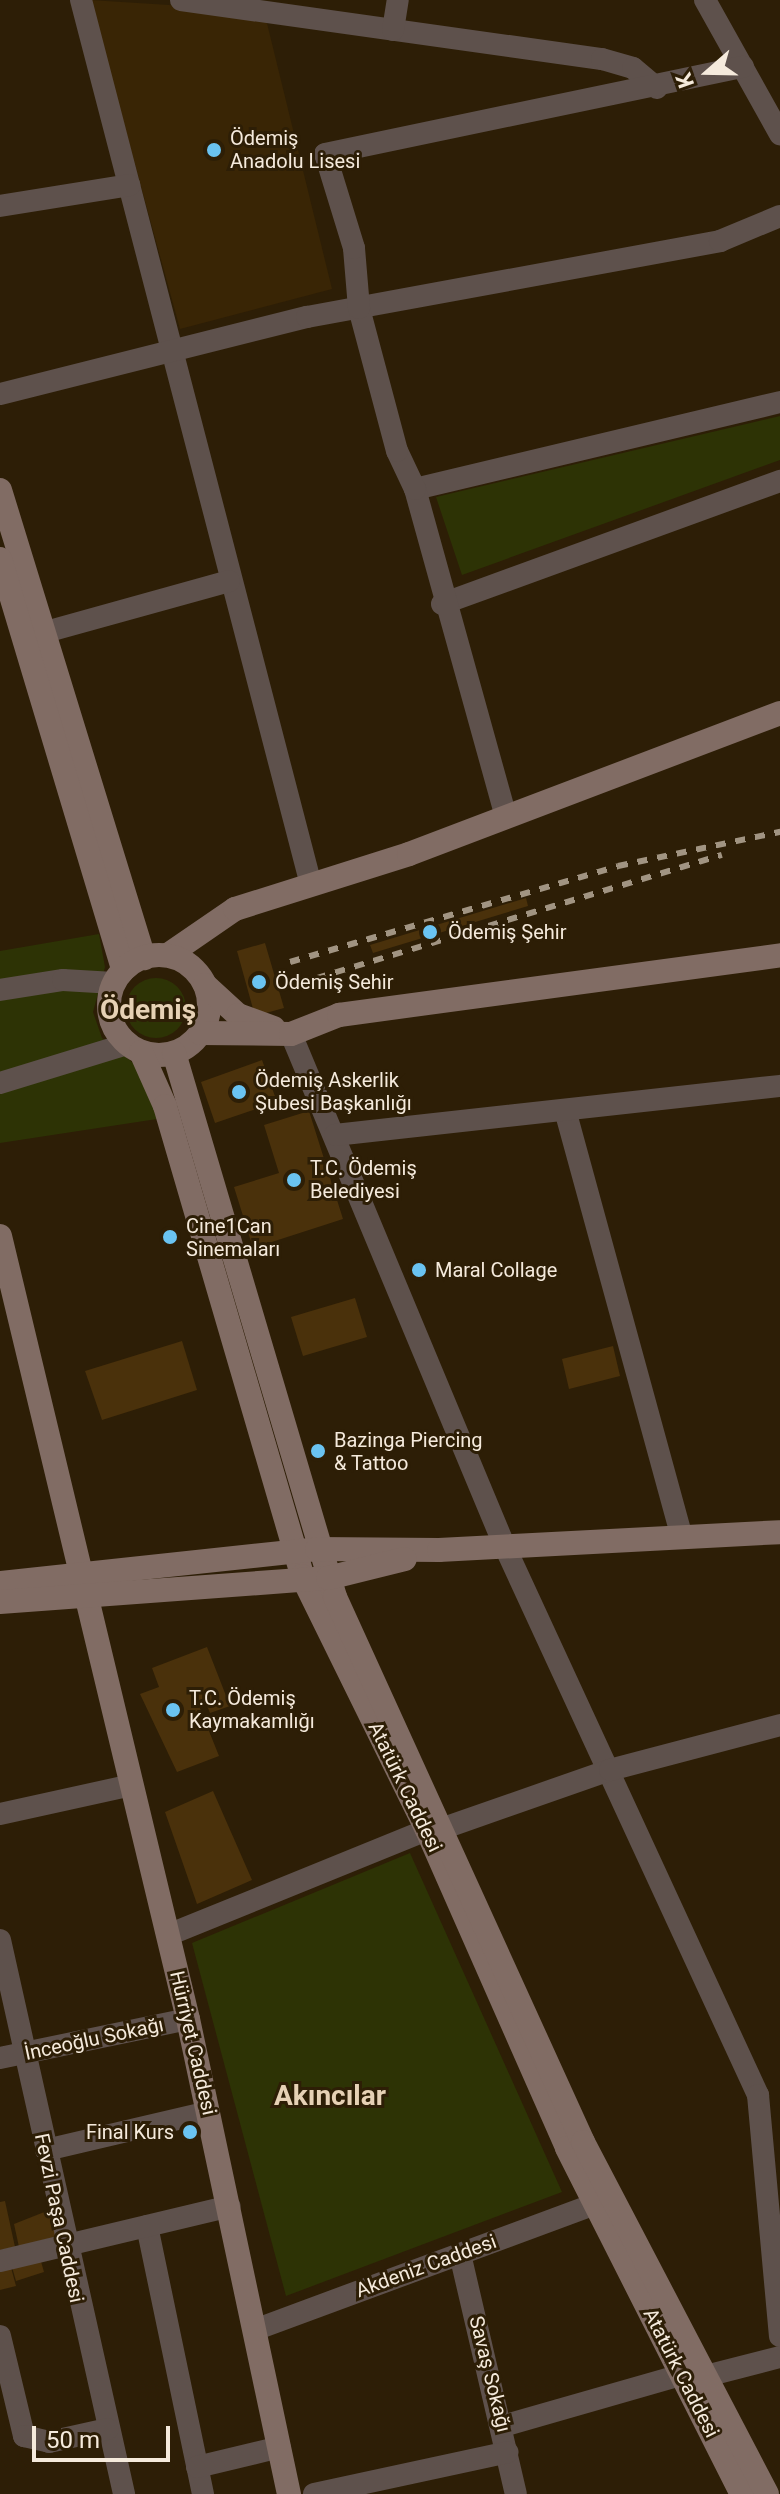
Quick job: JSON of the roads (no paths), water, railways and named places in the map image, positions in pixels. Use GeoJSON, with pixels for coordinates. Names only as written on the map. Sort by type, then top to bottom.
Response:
{"type":"FeatureCollection","features":[{"type":"Feature","properties":{"kind":"main road"},"geometry":{"type":"LineString","coordinates":[[0,490],[137,966]]}},
{"type":"Feature","properties":{"kind":"main road"},"geometry":{"type":"LineString","coordinates":[[0,559],[137,966]]}},
{"type":"Feature","properties":{"kind":"main road"},"geometry":{"type":"LineString","coordinates":[[205,985],[209,1001],[200,1033],[174,1053],[134,1048],[110,1015],[137,966],[235,909],[506,817],[780,713]]}},
{"type":"Feature","properties":{"kind":"main road"},"geometry":{"type":"LineString","coordinates":[[200,1033],[291,1034],[339,1015],[780,955]]}},
{"type":"Feature","properties":{"kind":"main road"},"geometry":{"type":"LineString","coordinates":[[137,966],[205,985],[238,1015],[291,1034]]}},
{"type":"Feature","properties":{"kind":"main road","name":"Atatürk Caddesi"},"geometry":{"type":"LineString","coordinates":[[134,1048],[165,1106],[305,1560],[436,1829],[694,2376],[742,2494]]}},
{"type":"Feature","properties":{"kind":"main road","name":"Atatürk Caddesi"},"geometry":{"type":"LineString","coordinates":[[174,1053],[305,1560],[328,1578],[595,2204],[694,2376],[767,2494]]}},
{"type":"Feature","properties":{"kind":"main road","name":"Hürriyet Caddesi"},"geometry":{"type":"LineString","coordinates":[[0,1236],[188,2019],[257,2329],[289,2494]]}},
{"type":"Feature","properties":{"kind":"main road"},"geometry":{"type":"LineString","coordinates":[[0,1602],[86,1586],[305,1560],[780,1532]]}},
{"type":"Feature","properties":{"kind":"main road"},"geometry":{"type":"LineString","coordinates":[[328,1578],[439,1550]]}},
{"type":"Feature","properties":{"kind":"main road"},"geometry":{"type":"LineString","coordinates":[[0,1583],[86,1586]]}},
{"type":"Feature","properties":{"kind":"street"},"geometry":{"type":"LineString","coordinates":[[81,0],[129,185],[167,350],[311,885]]}},
{"type":"Feature","properties":{"kind":"street"},"geometry":{"type":"LineString","coordinates":[[181,0],[602,59],[633,68],[657,88]]}},
{"type":"Feature","properties":{"kind":"street"},"geometry":{"type":"LineString","coordinates":[[393,30],[398,0]]}},
{"type":"Feature","properties":{"kind":"street"},"geometry":{"type":"LineString","coordinates":[[705,0],[780,134]]}},
{"type":"Feature","properties":{"kind":"street"},"geometry":{"type":"LineString","coordinates":[[506,817],[442,604],[415,489],[397,451],[359,308],[354,248],[325,154],[657,88],[743,67]]}},
{"type":"Feature","properties":{"kind":"street"},"geometry":{"type":"LineString","coordinates":[[0,206],[129,185]]}},
{"type":"Feature","properties":{"kind":"street"},"geometry":{"type":"LineString","coordinates":[[0,394],[167,350],[359,308],[720,241],[780,216]]}},
{"type":"Feature","properties":{"kind":"street"},"geometry":{"type":"LineString","coordinates":[[415,489],[780,402]]}},
{"type":"Feature","properties":{"kind":"street"},"geometry":{"type":"LineString","coordinates":[[442,604],[780,481]]}},
{"type":"Feature","properties":{"kind":"street"},"geometry":{"type":"LineString","coordinates":[[42,633],[229,581]]}},
{"type":"Feature","properties":{"kind":"street"},"geometry":{"type":"LineString","coordinates":[[0,990],[137,966]]}},
{"type":"Feature","properties":{"kind":"street"},"geometry":{"type":"LineString","coordinates":[[291,1034],[505,1547],[735,2040],[773,2129],[780,2336]]}},
{"type":"Feature","properties":{"kind":"street"},"geometry":{"type":"LineString","coordinates":[[0,1083],[134,1048]]}},
{"type":"Feature","properties":{"kind":"street"},"geometry":{"type":"LineString","coordinates":[[335,1135],[780,1086]]}},
{"type":"Feature","properties":{"kind":"street"},"geometry":{"type":"LineString","coordinates":[[565,1110],[682,1537]]}},
{"type":"Feature","properties":{"kind":"street"},"geometry":{"type":"LineString","coordinates":[[168,1935],[436,1829],[610,1770],[780,1725]]}},
{"type":"Feature","properties":{"kind":"street"},"geometry":{"type":"LineString","coordinates":[[0,1814],[132,1785]]}},
{"type":"Feature","properties":{"kind":"street","name":"Fevzi Paşa Caddesi"},"geometry":{"type":"LineString","coordinates":[[0,1940],[10,2057],[46,2150],[63,2246],[124,2494]]}},
{"type":"Feature","properties":{"kind":"street","name":"İnceoğlu Sokağı"},"geometry":{"type":"LineString","coordinates":[[10,2057],[188,2019]]}},
{"type":"Feature","properties":{"kind":"street"},"geometry":{"type":"LineString","coordinates":[[46,2150],[208,2112]]}},
{"type":"Feature","properties":{"kind":"street","name":"Akdeniz Caddesi"},"geometry":{"type":"LineString","coordinates":[[257,2329],[595,2204]]}},
{"type":"Feature","properties":{"kind":"street"},"geometry":{"type":"LineString","coordinates":[[0,2261],[230,2206]]}},
{"type":"Feature","properties":{"kind":"street"},"geometry":{"type":"LineString","coordinates":[[147,2226],[203,2494]]}},
{"type":"Feature","properties":{"kind":"street","name":"Savaş Sokağı"},"geometry":{"type":"LineString","coordinates":[[460,2254],[503,2426],[516,2494]]}},
{"type":"Feature","properties":{"kind":"street"},"geometry":{"type":"LineString","coordinates":[[0,2336],[24,2436],[49,2442],[108,2429]]}},
{"type":"Feature","properties":{"kind":"street"},"geometry":{"type":"LineString","coordinates":[[503,2426],[780,2357]]}},
{"type":"Feature","properties":{"kind":"street"},"geometry":{"type":"LineString","coordinates":[[197,2467],[280,2447]]}},
{"type":"Feature","properties":{"kind":"street"},"geometry":{"type":"LineString","coordinates":[[314,2494],[508,2452]]}},
{"type":"Feature","properties":{"kind":"railway"},"geometry":{"type":"LineString","coordinates":[[290,962],[618,866],[780,832]]}},
{"type":"Feature","properties":{"kind":"railway"},"geometry":{"type":"LineString","coordinates":[[297,984],[722,855]]}},
{"type":"Feature","properties":{"kind":"place","name":"Ödemiş Anadolu Lisesi"},"geometry":{"type":"Point","coordinates":[214,150]}},
{"type":"Feature","properties":{"kind":"place","name":"Ödemiş Şehir"},"geometry":{"type":"Point","coordinates":[430,932]}},
{"type":"Feature","properties":{"kind":"place","name":"Ödemiş Sehir"},"geometry":{"type":"Point","coordinates":[259,982]}},
{"type":"Feature","properties":{"kind":"place","name":"Ödemiş Askerlik Şubesi Başkanlığı"},"geometry":{"type":"Point","coordinates":[239,1092]}},
{"type":"Feature","properties":{"kind":"place","name":"T.C. Ödemiş Belediyesi"},"geometry":{"type":"Point","coordinates":[294,1180]}},
{"type":"Feature","properties":{"kind":"place","name":"Cine1Can Sinemaları"},"geometry":{"type":"Point","coordinates":[170,1237]}},
{"type":"Feature","properties":{"kind":"place","name":"Maral Collage"},"geometry":{"type":"Point","coordinates":[419,1270]}},
{"type":"Feature","properties":{"kind":"place","name":"Bazinga Piercing & Tattoo"},"geometry":{"type":"Point","coordinates":[318,1451]}},
{"type":"Feature","properties":{"kind":"place","name":"T.C. Ödemiş Kaymakamlığı"},"geometry":{"type":"Point","coordinates":[173,1710]}},
{"type":"Feature","properties":{"kind":"place","name":"Final Kurs"},"geometry":{"type":"Point","coordinates":[190,2132]}},
{"type":"Feature","properties":{"kind":"district","name":"Ödemiş"},"geometry":{"type":"Point","coordinates":[148,1010]}},
{"type":"Feature","properties":{"kind":"district","name":"Akıncılar"},"geometry":{"type":"Point","coordinates":[330,2096]}}]}
